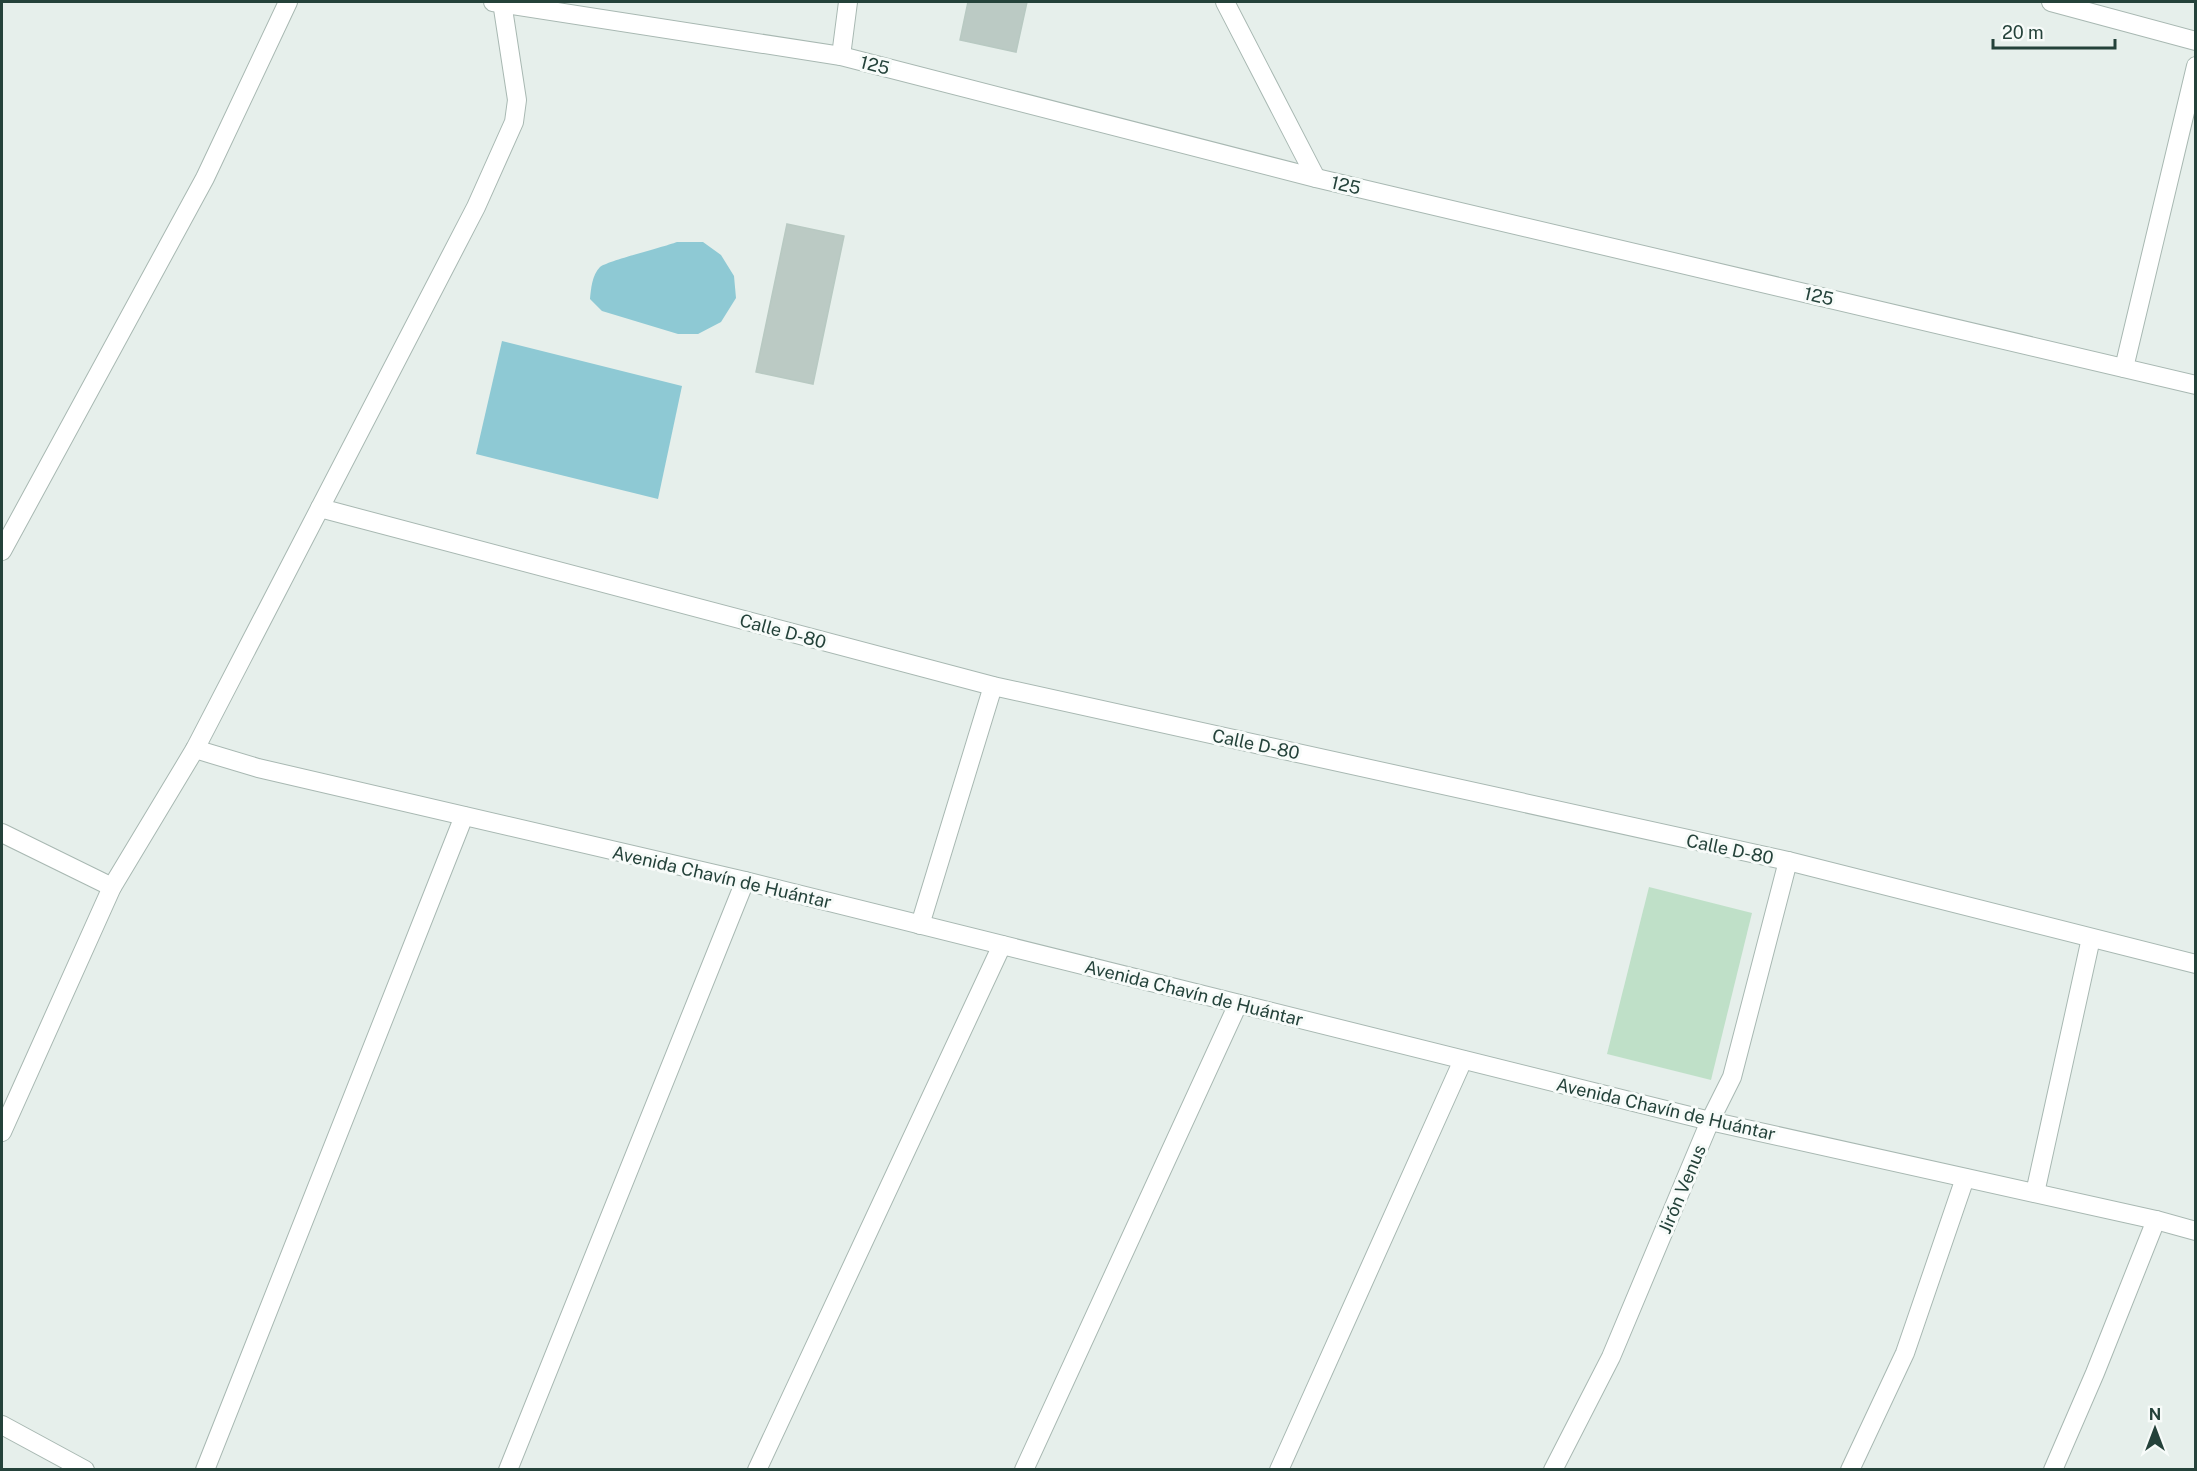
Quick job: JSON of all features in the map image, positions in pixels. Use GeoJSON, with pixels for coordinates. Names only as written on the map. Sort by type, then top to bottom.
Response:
{"type":"FeatureCollection","features":[{"type":"Feature","properties":{"kind":"street"},"geometry":{"type":"LineString","coordinates":[[2,551],[205,178],[288,2]]}},
{"type":"Feature","properties":{"kind":"street"},"geometry":{"type":"LineString","coordinates":[[2,1132],[112,887],[195,749],[476,207],[514,123],[517,100],[499,2]]}},
{"type":"Feature","properties":{"kind":"street","name":"125"},"geometry":{"type":"LineString","coordinates":[[499,2],[841,57],[1316,178],[2196,385]]}},
{"type":"Feature","properties":{"kind":"street"},"geometry":{"type":"LineString","coordinates":[[841,57],[848,2]]}},
{"type":"Feature","properties":{"kind":"street"},"geometry":{"type":"LineString","coordinates":[[1225,2],[1316,178]]}},
{"type":"Feature","properties":{"kind":"street"},"geometry":{"type":"LineString","coordinates":[[2051,2],[2196,41]]}},
{"type":"Feature","properties":{"kind":"street"},"geometry":{"type":"LineString","coordinates":[[2124,368],[2196,66]]}},
{"type":"Feature","properties":{"kind":"street","name":"Calle D-80"},"geometry":{"type":"LineString","coordinates":[[320,508],[993,686],[1788,861],[2196,964]]}},
{"type":"Feature","properties":{"kind":"street"},"geometry":{"type":"LineString","coordinates":[[920,925],[993,686]]}},
{"type":"Feature","properties":{"kind":"street","name":"Avenida Chavín de Huántar"},"geometry":{"type":"LineString","coordinates":[[195,749],[258,768],[745,881],[1710,1121],[2156,1220],[2196,1231]]}},
{"type":"Feature","properties":{"kind":"street"},"geometry":{"type":"LineString","coordinates":[[205,1470],[464,816]]}},
{"type":"Feature","properties":{"kind":"street"},"geometry":{"type":"LineString","coordinates":[[2,832],[112,887]]}},
{"type":"Feature","properties":{"kind":"street","name":"Jirón Venus"},"geometry":{"type":"LineString","coordinates":[[1553,1470],[1611,1357],[1710,1121],[1732,1077],[1788,861]]}},
{"type":"Feature","properties":{"kind":"street"},"geometry":{"type":"LineString","coordinates":[[508,1470],[745,881]]}},
{"type":"Feature","properties":{"kind":"street"},"geometry":{"type":"LineString","coordinates":[[2035,1193],[2091,938]]}},
{"type":"Feature","properties":{"kind":"street"},"geometry":{"type":"LineString","coordinates":[[757,1470],[1002,945]]}},
{"type":"Feature","properties":{"kind":"street"},"geometry":{"type":"LineString","coordinates":[[1024,1470],[1238,1004]]}},
{"type":"Feature","properties":{"kind":"street"},"geometry":{"type":"LineString","coordinates":[[1279,1470],[1463,1060]]}},
{"type":"Feature","properties":{"kind":"street"},"geometry":{"type":"LineString","coordinates":[[1850,1470],[1905,1353],[1965,1178]]}},
{"type":"Feature","properties":{"kind":"street"},"geometry":{"type":"LineString","coordinates":[[2053,1470],[2095,1373],[2156,1220]]}},
{"type":"Feature","properties":{"kind":"street"},"geometry":{"type":"LineString","coordinates":[[2,1425],[85,1470]]}},
{"type":"Feature","properties":{"kind":"green space"},"geometry":{"type":"Polygon","coordinates":[[[1649,887],[1752,913],[1711,1080],[1607,1054],[1649,887]]]}},
{"type":"Feature","properties":{"kind":"water"},"geometry":{"type":"Polygon","coordinates":[[[677,242],[703,242],[721,255],[734,276],[736,298],[721,322],[698,334],[678,334],[602,311],[590,299],[591,287],[600,267],[677,242]]]}},
{"type":"Feature","properties":{"kind":"water"},"geometry":{"type":"Polygon","coordinates":[[[502,341],[682,386],[658,499],[476,454],[502,341]]]}},
{"type":"Feature","properties":{"kind":"building"},"geometry":{"type":"Polygon","coordinates":[[[968,2],[1027,2],[1016,52],[960,40],[968,2]]]}},
{"type":"Feature","properties":{"kind":"building"},"geometry":{"type":"Polygon","coordinates":[[[787,224],[844,236],[813,384],[756,372],[787,224]]]}}]}
